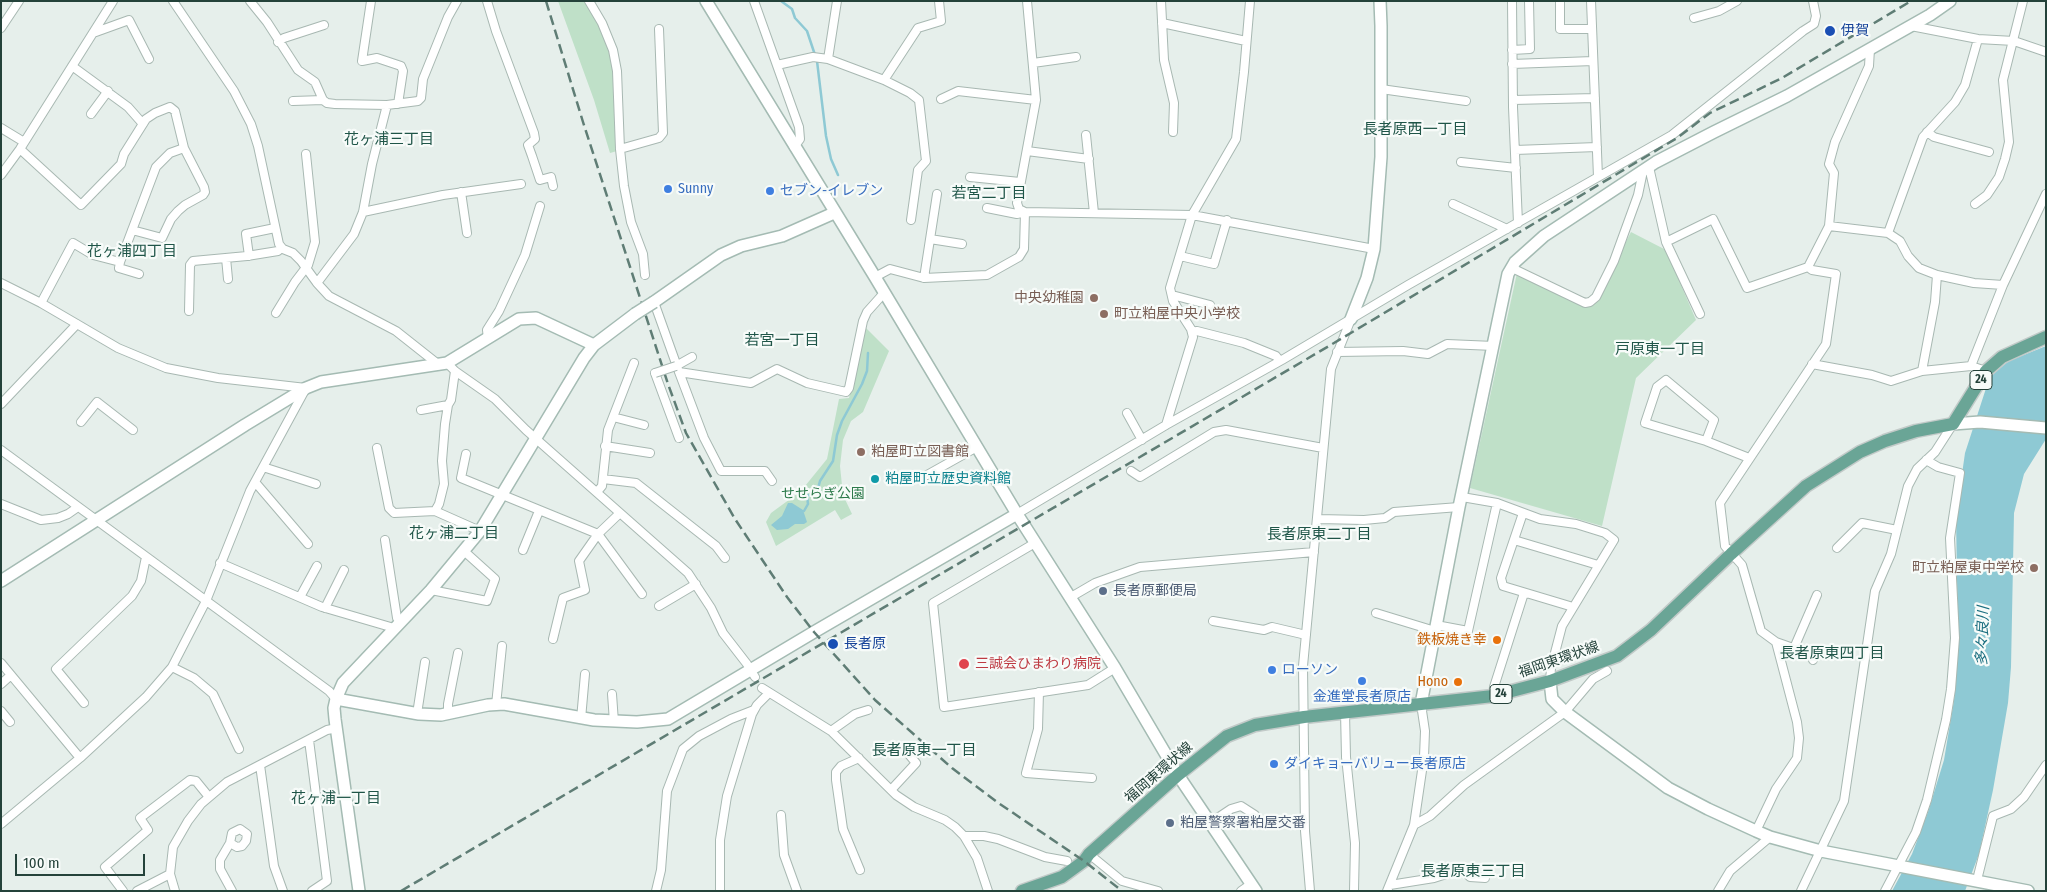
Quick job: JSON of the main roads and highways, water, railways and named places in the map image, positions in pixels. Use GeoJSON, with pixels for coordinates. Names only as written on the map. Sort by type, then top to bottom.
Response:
{"type":"FeatureCollection","features":[{"type":"Feature","properties":{"kind":"main road","name":"福岡東環状線"},"geometry":{"type":"LineString","coordinates":[[1022,891],[1062,877],[1084,861],[1178,775],[1227,736],[1255,725],[1304,717],[1493,696],[1550,681],[1617,656],[1652,630],[1731,554],[1806,486],[1860,452],[1916,431],[1953,424],[1986,371],[2002,357],[2046,337]]}},
{"type":"Feature","properties":{"kind":"water","name":"多々良川"},"geometry":{"type":"Polygon","coordinates":[[[2046,346],[2046,439],[2024,474],[2014,513],[2011,667],[2008,703],[1993,790],[1979,854],[1965,891],[1892,891],[1912,854],[1928,812],[1944,760],[1954,700],[1958,643],[1956,516],[1965,453],[1990,376],[2009,361],[2046,346]]]}},
{"type":"Feature","properties":{"kind":"water"},"geometry":{"type":"Polygon","coordinates":[[[788,503],[792,503],[803,510],[807,522],[795,524],[788,529],[777,530],[771,525],[782,516],[788,503]]]}},
{"type":"Feature","properties":{"kind":"waterway"},"geometry":{"type":"LineString","coordinates":[[781,1],[792,9],[795,18],[807,31],[817,61],[826,136],[831,159],[838,175]]}},
{"type":"Feature","properties":{"kind":"waterway"},"geometry":{"type":"LineString","coordinates":[[804,511],[808,504],[807,496],[817,492],[820,481],[833,461],[837,435],[842,421],[867,371],[868,353]]}},
{"type":"Feature","properties":{"kind":"railway"},"geometry":{"type":"LineString","coordinates":[[546,1],[668,384],[686,433],[735,519],[787,597],[814,632],[875,700],[952,768],[997,802],[1084,861],[1122,891]]}},
{"type":"Feature","properties":{"kind":"railway"},"geometry":{"type":"LineString","coordinates":[[401,891],[1334,343],[1677,138],[1710,113],[1782,78],[1911,1]]}},
{"type":"Feature","properties":{"kind":"place","name":"伊賀"},"geometry":{"type":"Point","coordinates":[1830,31]}},
{"type":"Feature","properties":{"kind":"place","name":"Sunny"},"geometry":{"type":"Point","coordinates":[668,189]}},
{"type":"Feature","properties":{"kind":"place","name":"セブン-イレブン"},"geometry":{"type":"Point","coordinates":[770,191]}},
{"type":"Feature","properties":{"kind":"place","name":"中央幼稚園"},"geometry":{"type":"Point","coordinates":[1094,298]}},
{"type":"Feature","properties":{"kind":"place","name":"町立粕屋中央小学校"},"geometry":{"type":"Point","coordinates":[1104,314]}},
{"type":"Feature","properties":{"kind":"place","name":"粕屋町立図書館"},"geometry":{"type":"Point","coordinates":[861,452]}},
{"type":"Feature","properties":{"kind":"place","name":"粕屋町立歴史資料館"},"geometry":{"type":"Point","coordinates":[875,479]}},
{"type":"Feature","properties":{"kind":"place","name":"町立粕屋東中学校"},"geometry":{"type":"Point","coordinates":[2034,568]}},
{"type":"Feature","properties":{"kind":"place","name":"長者原郵便局"},"geometry":{"type":"Point","coordinates":[1103,591]}},
{"type":"Feature","properties":{"kind":"place","name":"鉄板焼き幸"},"geometry":{"type":"Point","coordinates":[1497,640]}},
{"type":"Feature","properties":{"kind":"place","name":"長者原"},"geometry":{"type":"Point","coordinates":[833,644]}},
{"type":"Feature","properties":{"kind":"place","name":"三誠会ひまわり病院"},"geometry":{"type":"Point","coordinates":[964,664]}},
{"type":"Feature","properties":{"kind":"place","name":"ローソン"},"geometry":{"type":"Point","coordinates":[1272,670]}},
{"type":"Feature","properties":{"kind":"place","name":"金進堂長者原店"},"geometry":{"type":"Point","coordinates":[1362,681]}},
{"type":"Feature","properties":{"kind":"place","name":"Hono"},"geometry":{"type":"Point","coordinates":[1458,682]}},
{"type":"Feature","properties":{"kind":"place","name":"ダイキョーバリュー長者原店"},"geometry":{"type":"Point","coordinates":[1274,764]}},
{"type":"Feature","properties":{"kind":"place","name":"粕屋警察署粕屋交番"},"geometry":{"type":"Point","coordinates":[1170,823]}},
{"type":"Feature","properties":{"kind":"district","name":"長者原西一丁目"},"geometry":{"type":"Point","coordinates":[1415,130]}},
{"type":"Feature","properties":{"kind":"district","name":"花ヶ浦三丁目"},"geometry":{"type":"Point","coordinates":[389,140]}},
{"type":"Feature","properties":{"kind":"district","name":"若宮二丁目"},"geometry":{"type":"Point","coordinates":[989,194]}},
{"type":"Feature","properties":{"kind":"district","name":"花ヶ浦四丁目"},"geometry":{"type":"Point","coordinates":[132,252]}},
{"type":"Feature","properties":{"kind":"district","name":"若宮一丁目"},"geometry":{"type":"Point","coordinates":[782,341]}},
{"type":"Feature","properties":{"kind":"district","name":"戸原東一丁目"},"geometry":{"type":"Point","coordinates":[1660,350]}},
{"type":"Feature","properties":{"kind":"district","name":"花ヶ浦二丁目"},"geometry":{"type":"Point","coordinates":[454,534]}},
{"type":"Feature","properties":{"kind":"district","name":"長者原東二丁目"},"geometry":{"type":"Point","coordinates":[1319,535]}},
{"type":"Feature","properties":{"kind":"district","name":"長者原東四丁目"},"geometry":{"type":"Point","coordinates":[1832,654]}},
{"type":"Feature","properties":{"kind":"district","name":"長者原東一丁目"},"geometry":{"type":"Point","coordinates":[924,751]}},
{"type":"Feature","properties":{"kind":"district","name":"花ヶ浦一丁目"},"geometry":{"type":"Point","coordinates":[336,799]}},
{"type":"Feature","properties":{"kind":"district","name":"長者原東三丁目"},"geometry":{"type":"Point","coordinates":[1473,872]}},
{"type":"Feature","properties":{"kind":"park label","name":"せせらぎ公園"},"geometry":{"type":"Point","coordinates":[823,494]}}]}
